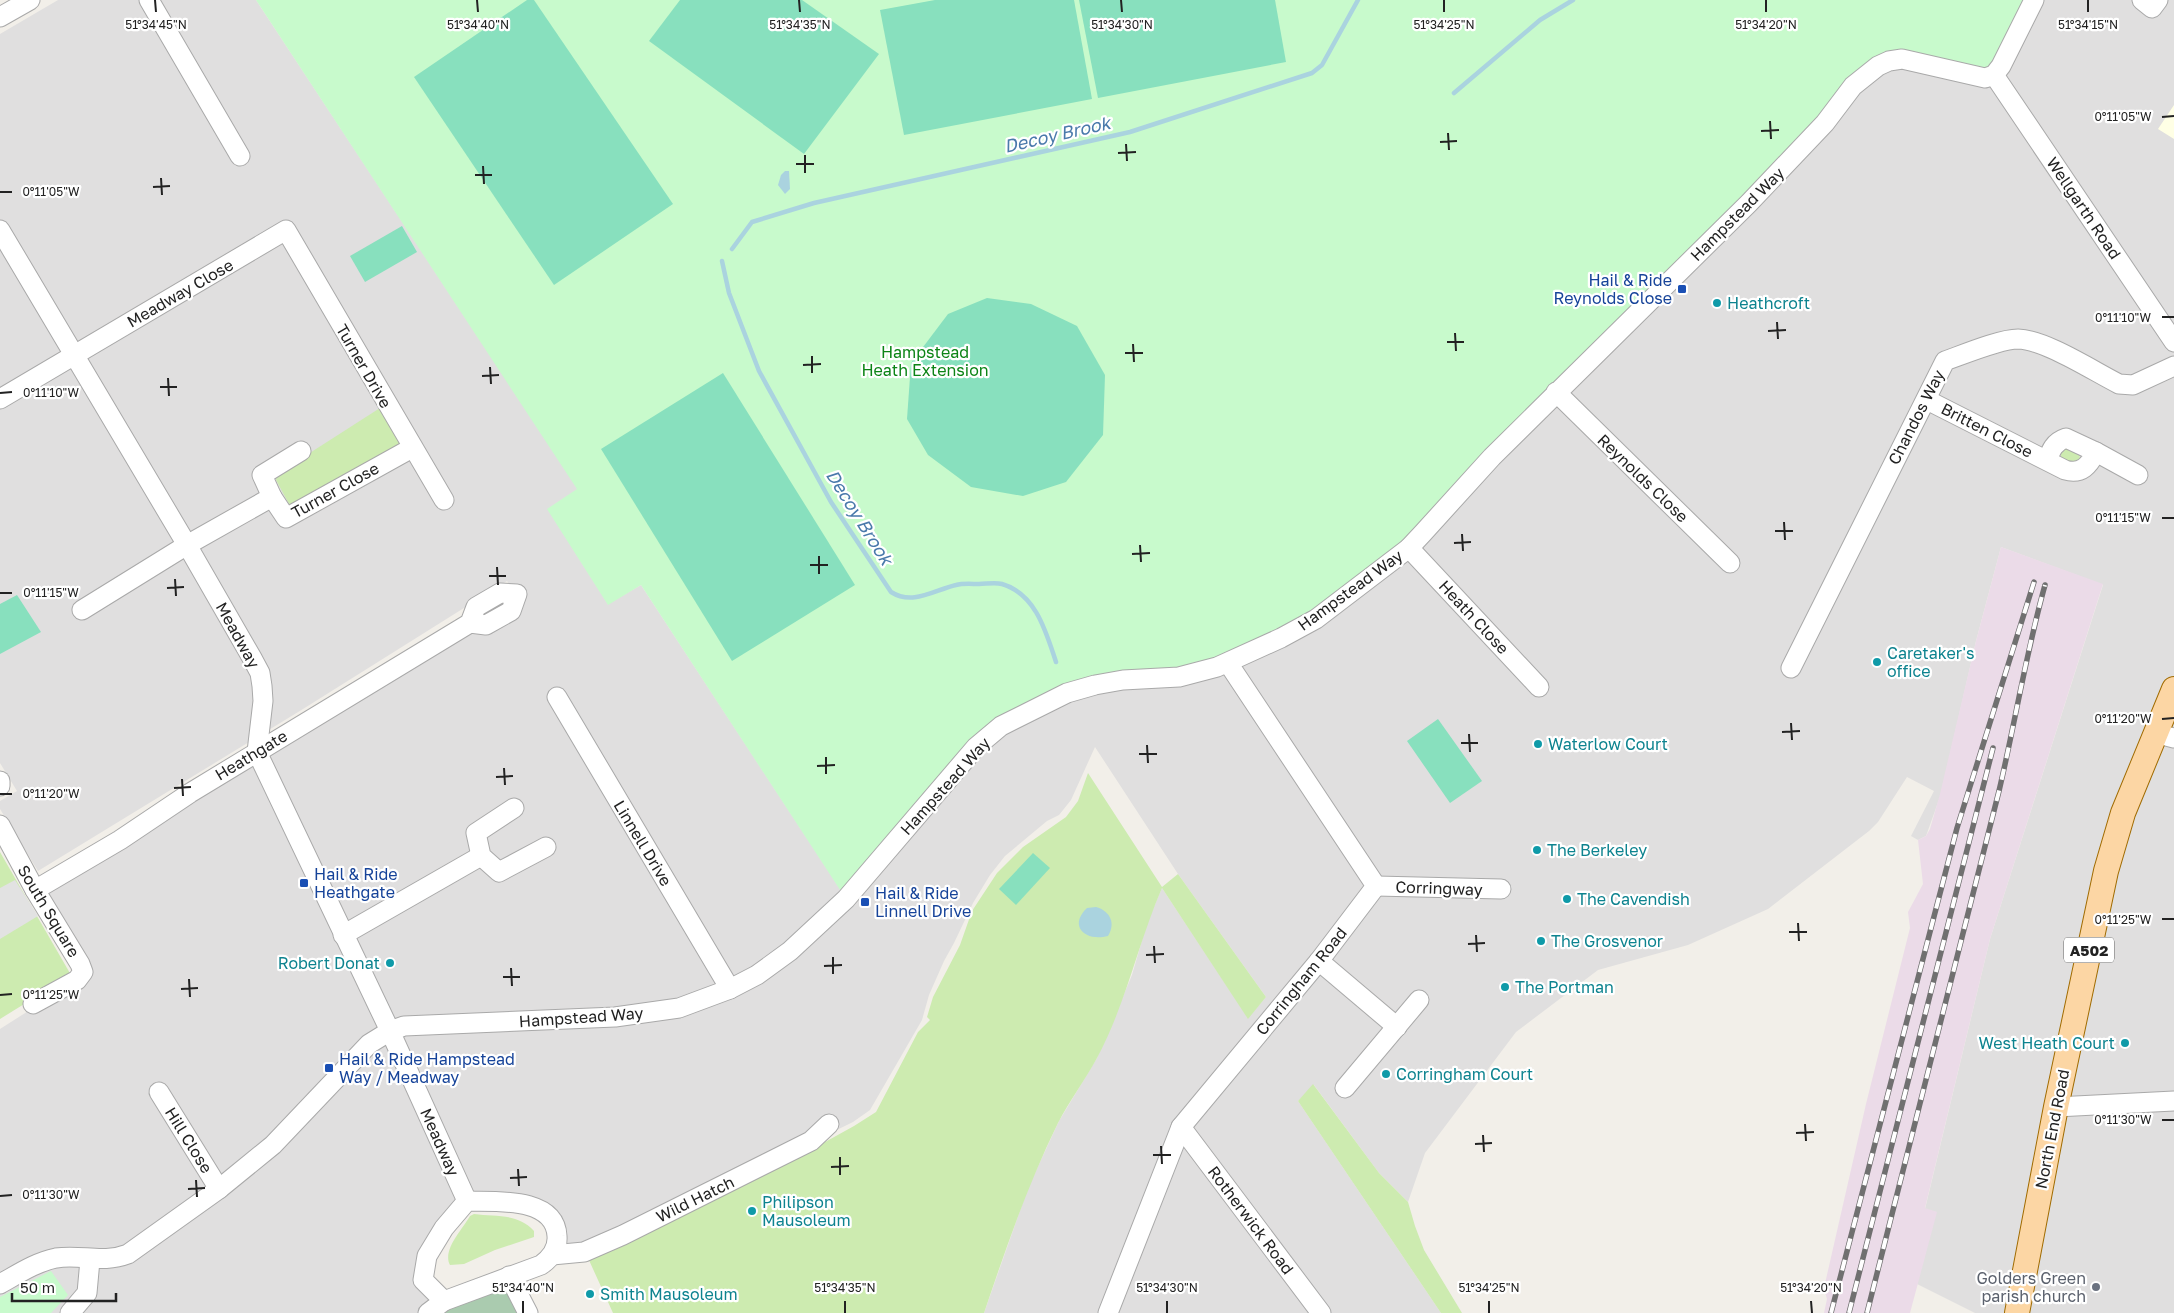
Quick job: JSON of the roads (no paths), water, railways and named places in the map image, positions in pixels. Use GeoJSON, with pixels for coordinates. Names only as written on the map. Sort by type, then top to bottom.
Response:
{"type":"FeatureCollection","features":[{"type":"Feature","properties":{"kind":"main road","name":"North End Road"},"geometry":{"type":"LineString","coordinates":[[2017,1313],[2056,1108],[2106,871],[2123,813],[2164,735],[2174,689]]}},
{"type":"Feature","properties":{"kind":"street"},"geometry":{"type":"LineString","coordinates":[[0,17],[30,0]]}},
{"type":"Feature","properties":{"kind":"street"},"geometry":{"type":"LineString","coordinates":[[149,0],[240,156]]}},
{"type":"Feature","properties":{"kind":"street"},"geometry":{"type":"LineString","coordinates":[[1994,75],[2001,66],[2034,0]]}},
{"type":"Feature","properties":{"kind":"street"},"geometry":{"type":"LineString","coordinates":[[2142,0],[2152,8],[2158,0]]}},
{"type":"Feature","properties":{"kind":"street","name":"Hampstead Way"},"geometry":{"type":"LineString","coordinates":[[0,1284],[48,1260],[57,1258],[90,1260],[117,1258],[128,1254],[219,1189],[272,1146],[369,1044],[390,1031],[404,1026],[615,1017],[679,1008],[730,989],[757,975],[790,951],[846,899],[976,747],[1001,726],[1041,704],[1077,689],[1123,680],[1179,677],[1228,662],[1281,638],[1316,619],[1409,548],[1492,457],[1741,211],[1826,123],[1853,86],[1866,74],[1889,61],[1902,59],[1985,78],[1994,75]]}},
{"type":"Feature","properties":{"kind":"street","name":"Wellgarth Road"},"geometry":{"type":"LineString","coordinates":[[1994,75],[2174,342]]}},
{"type":"Feature","properties":{"kind":"street","name":"Meadway"},"geometry":{"type":"LineString","coordinates":[[0,230],[187,544],[260,673],[263,701],[257,752],[390,1031],[467,1201]]}},
{"type":"Feature","properties":{"kind":"street","name":"Meadway Close"},"geometry":{"type":"LineString","coordinates":[[0,399],[286,230]]}},
{"type":"Feature","properties":{"kind":"street","name":"Turner Drive"},"geometry":{"type":"LineString","coordinates":[[286,230],[444,500]]}},
{"type":"Feature","properties":{"kind":"street","name":"Chandos Way"},"geometry":{"type":"LineString","coordinates":[[1791,668],[1945,361],[1982,348],[2017,339],[2039,344],[2119,384],[2133,384],[2174,366]]}},
{"type":"Feature","properties":{"kind":"street","name":"Reynolds Close"},"geometry":{"type":"LineString","coordinates":[[1556,392],[1730,563]]}},
{"type":"Feature","properties":{"kind":"street","name":"Britten Close"},"geometry":{"type":"LineString","coordinates":[[1926,400],[2065,470],[2078,472],[2086,469],[2096,452],[2066,438],[2059,440],[2054,445],[2047,460]]}},
{"type":"Feature","properties":{"kind":"street","name":"Turner Close"},"geometry":{"type":"LineString","coordinates":[[82,610],[187,544],[272,497],[286,518],[412,448]]}},
{"type":"Feature","properties":{"kind":"street"},"geometry":{"type":"LineString","coordinates":[[272,497],[262,475],[301,451]]}},
{"type":"Feature","properties":{"kind":"street"},"geometry":{"type":"LineString","coordinates":[[2096,452],[2138,474]]}},
{"type":"Feature","properties":{"kind":"street","name":"Heath Close"},"geometry":{"type":"LineString","coordinates":[[1409,548],[1540,687]]}},
{"type":"Feature","properties":{"kind":"street","name":"Heathgate"},"geometry":{"type":"LineString","coordinates":[[35,890],[120,840],[190,793],[470,623]]}},
{"type":"Feature","properties":{"kind":"street"},"geometry":{"type":"LineString","coordinates":[[1228,662],[1376,886]]}},
{"type":"Feature","properties":{"kind":"street","name":"Linnell Drive"},"geometry":{"type":"LineString","coordinates":[[557,696],[730,989]]}},
{"type":"Feature","properties":{"kind":"street"},"geometry":{"type":"LineString","coordinates":[[0,781],[0,786]]}},
{"type":"Feature","properties":{"kind":"street"},"geometry":{"type":"LineString","coordinates":[[514,808],[476,833],[481,856],[499,872],[546,847]]}},
{"type":"Feature","properties":{"kind":"street","name":"South Square"},"geometry":{"type":"LineString","coordinates":[[0,825],[35,890],[80,964],[82,972],[77,980],[33,1004]]}},
{"type":"Feature","properties":{"kind":"street"},"geometry":{"type":"LineString","coordinates":[[343,935],[481,856]]}},
{"type":"Feature","properties":{"kind":"street","name":"Corringway"},"geometry":{"type":"LineString","coordinates":[[1376,886],[1501,889]]}},
{"type":"Feature","properties":{"kind":"street","name":"Corringham Road"},"geometry":{"type":"LineString","coordinates":[[1108,1313],[1181,1127],[1320,961],[1376,886]]}},
{"type":"Feature","properties":{"kind":"street"},"geometry":{"type":"LineString","coordinates":[[1320,961],[1397,1028]]}},
{"type":"Feature","properties":{"kind":"street"},"geometry":{"type":"LineString","coordinates":[[1344,1088],[1419,1000]]}},
{"type":"Feature","properties":{"kind":"street","name":"Hill Close"},"geometry":{"type":"LineString","coordinates":[[159,1092],[219,1189]]}},
{"type":"Feature","properties":{"kind":"street"},"geometry":{"type":"LineString","coordinates":[[2056,1108],[2174,1101]]}},
{"type":"Feature","properties":{"kind":"street","name":"Wild Hatch"},"geometry":{"type":"LineString","coordinates":[[552,1255],[584,1252],[623,1235],[811,1141],[829,1124]]}},
{"type":"Feature","properties":{"kind":"street","name":"Rotherwick Road"},"geometry":{"type":"LineString","coordinates":[[1181,1127],[1321,1313]]}},
{"type":"Feature","properties":{"kind":"street"},"geometry":{"type":"LineString","coordinates":[[428,1313],[444,1301],[541,1265],[552,1255],[556,1244],[556,1231],[553,1222],[537,1207],[508,1202],[467,1201],[444,1228],[427,1256],[423,1280],[444,1301]]}},
{"type":"Feature","properties":{"kind":"street"},"geometry":{"type":"LineString","coordinates":[[70,1313],[87,1293],[90,1260]]}},
{"type":"Feature","properties":{"kind":"street"},"geometry":{"type":"LineString","coordinates":[[510,1276],[528,1313]]}},
{"type":"Feature","properties":{"kind":"water"},"geometry":{"type":"Polygon","coordinates":[[[785,171],[789,171],[790,189],[785,194],[778,185],[781,175],[785,171]]]}},
{"type":"Feature","properties":{"kind":"water"},"geometry":{"type":"Polygon","coordinates":[[[1096,907],[1105,911],[1110,918],[1111,927],[1108,936],[1092,937],[1086,935],[1079,926],[1079,921],[1087,908],[1096,907]]]}},
{"type":"Feature","properties":{"kind":"waterway","name":"Decoy Brook"},"geometry":{"type":"LineString","coordinates":[[732,249],[752,222],[814,203],[1130,132],[1312,73],[1322,65],[1358,0]]}},
{"type":"Feature","properties":{"kind":"waterway"},"geometry":{"type":"LineString","coordinates":[[1454,93],[1540,20],[1573,0]]}},
{"type":"Feature","properties":{"kind":"waterway","name":"Decoy Brook"},"geometry":{"type":"LineString","coordinates":[[722,261],[729,293],[759,371],[831,502],[891,592],[907,598],[924,596],[959,584],[993,583],[1002,584],[1014,589],[1023,596],[1038,616],[1056,662]]}},
{"type":"Feature","properties":{"kind":"railway"},"geometry":{"type":"LineString","coordinates":[[1831,1313],[1957,828],[2034,582]]}},
{"type":"Feature","properties":{"kind":"railway"},"geometry":{"type":"LineString","coordinates":[[1867,1313],[1999,791],[2032,636],[2045,585]]}},
{"type":"Feature","properties":{"kind":"railway"},"geometry":{"type":"LineString","coordinates":[[1849,1313],[1993,748]]}},
{"type":"Feature","properties":{"kind":"place","name":"Hail & Ride Reynolds Close"},"geometry":{"type":"Point","coordinates":[1682,289]}},
{"type":"Feature","properties":{"kind":"place","name":"Heathcroft"},"geometry":{"type":"Point","coordinates":[1717,303]}},
{"type":"Feature","properties":{"kind":"place","name":"Caretaker's office"},"geometry":{"type":"Point","coordinates":[1877,662]}},
{"type":"Feature","properties":{"kind":"place","name":"Waterlow Court"},"geometry":{"type":"Point","coordinates":[1538,744]}},
{"type":"Feature","properties":{"kind":"place","name":"The Berkeley"},"geometry":{"type":"Point","coordinates":[1537,850]}},
{"type":"Feature","properties":{"kind":"place","name":"Hail & Ride Heathgate"},"geometry":{"type":"Point","coordinates":[304,883]}},
{"type":"Feature","properties":{"kind":"place","name":"The Cavendish"},"geometry":{"type":"Point","coordinates":[1567,899]}},
{"type":"Feature","properties":{"kind":"place","name":"Hail & Ride Linnell Drive"},"geometry":{"type":"Point","coordinates":[865,902]}},
{"type":"Feature","properties":{"kind":"place","name":"The Grosvenor"},"geometry":{"type":"Point","coordinates":[1541,941]}},
{"type":"Feature","properties":{"kind":"place","name":"Robert Donat"},"geometry":{"type":"Point","coordinates":[390,963]}},
{"type":"Feature","properties":{"kind":"place","name":"The Portman"},"geometry":{"type":"Point","coordinates":[1505,987]}},
{"type":"Feature","properties":{"kind":"place","name":"West Heath Court"},"geometry":{"type":"Point","coordinates":[2125,1043]}},
{"type":"Feature","properties":{"kind":"place","name":"Hail & Ride Hampstead Way / Meadway"},"geometry":{"type":"Point","coordinates":[329,1068]}},
{"type":"Feature","properties":{"kind":"place","name":"Corringham Court"},"geometry":{"type":"Point","coordinates":[1386,1074]}},
{"type":"Feature","properties":{"kind":"place","name":"Philipson Mausoleum"},"geometry":{"type":"Point","coordinates":[752,1211]}},
{"type":"Feature","properties":{"kind":"place","name":"Golders Green parish church"},"geometry":{"type":"Point","coordinates":[2096,1287]}},
{"type":"Feature","properties":{"kind":"place","name":"Smith Mausoleum"},"geometry":{"type":"Point","coordinates":[590,1294]}},
{"type":"Feature","properties":{"kind":"park label","name":"Hampstead Heath Extension"},"geometry":{"type":"Point","coordinates":[925,361]}}]}
